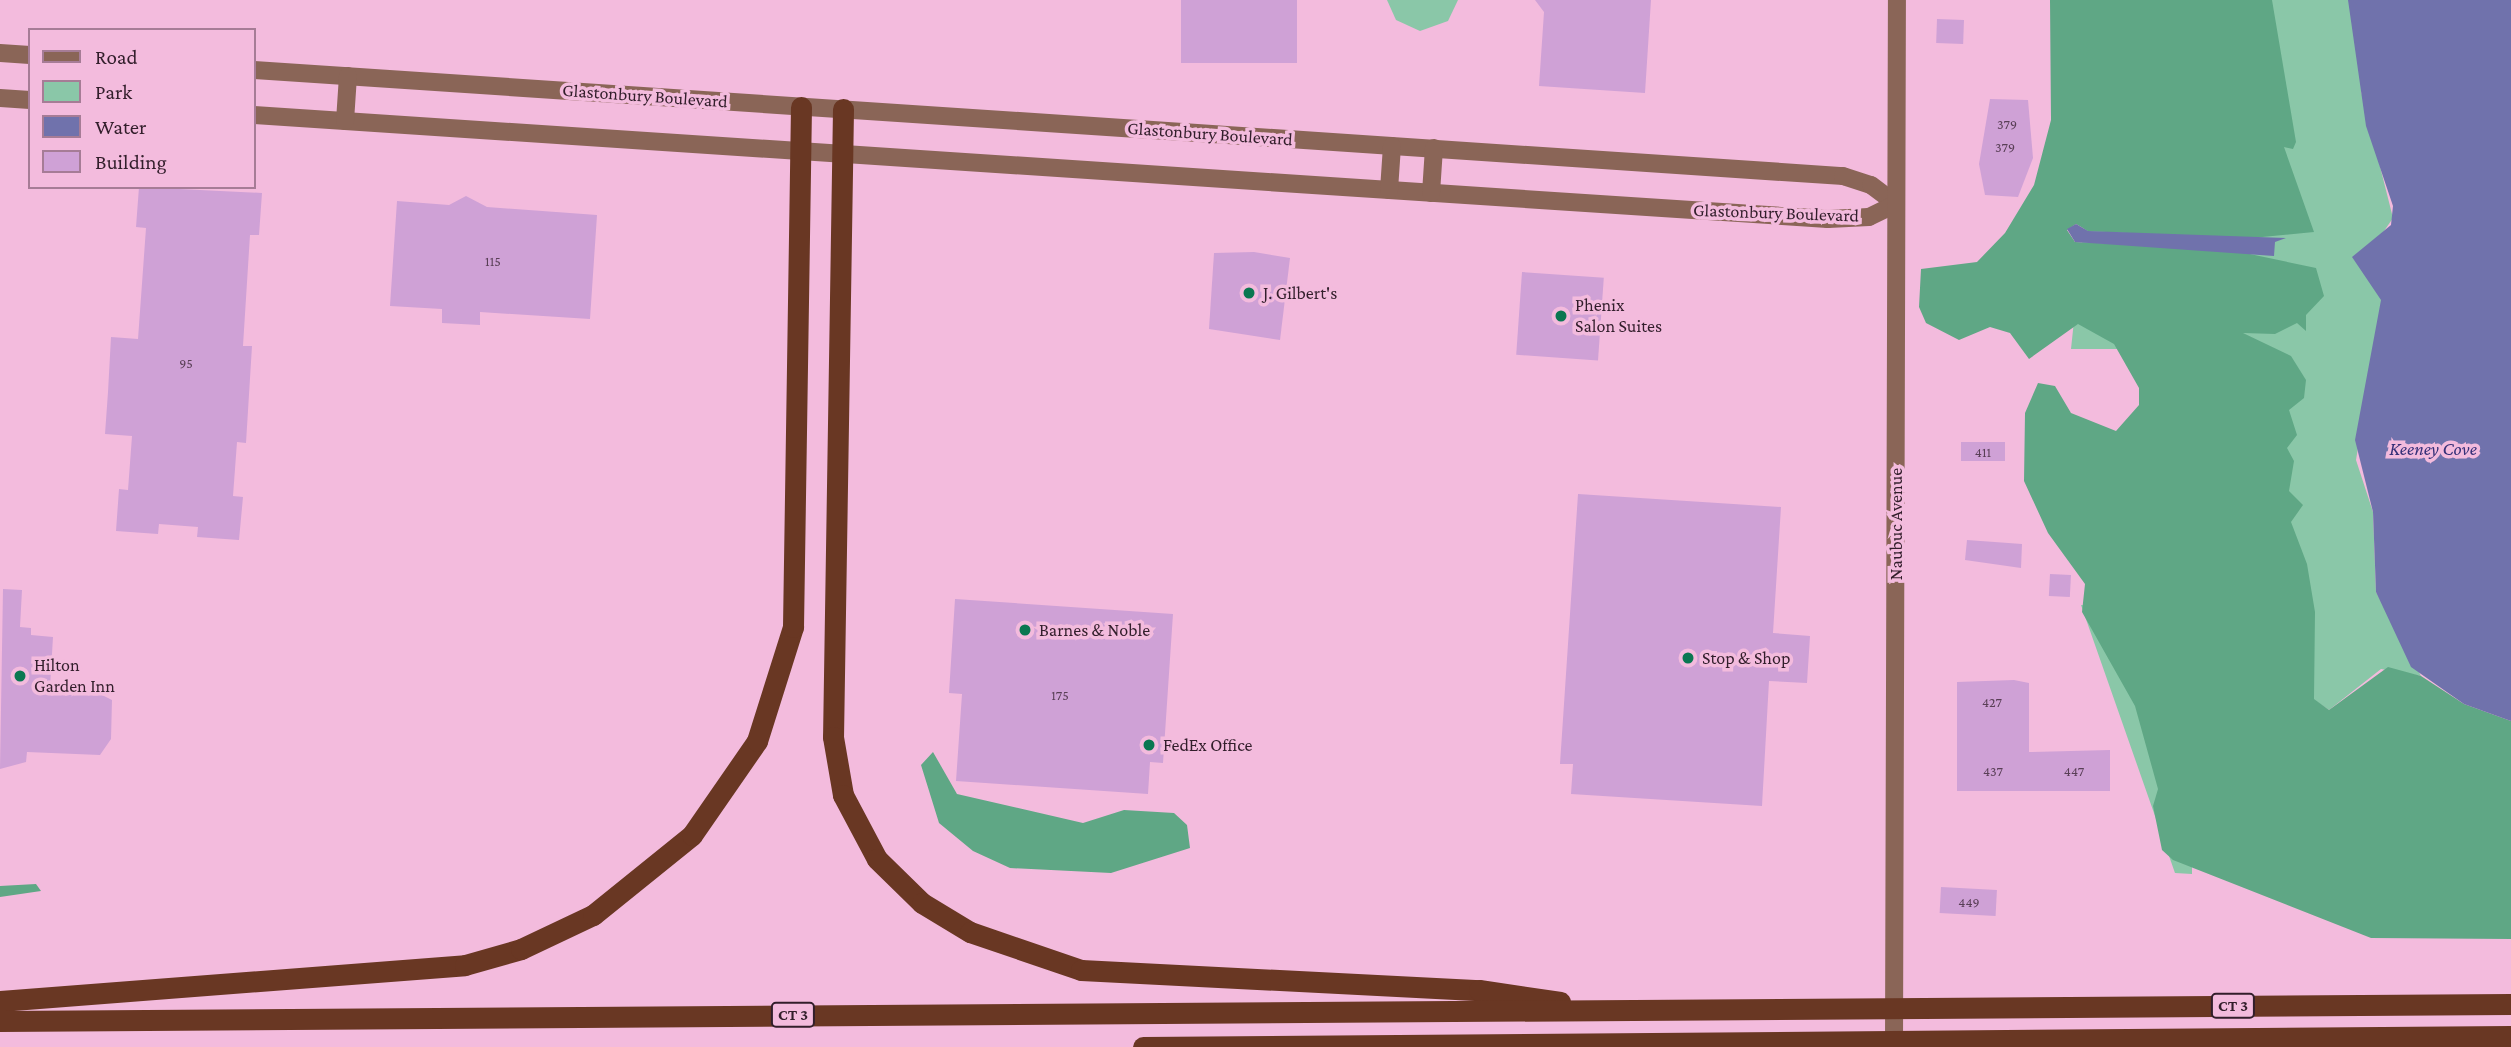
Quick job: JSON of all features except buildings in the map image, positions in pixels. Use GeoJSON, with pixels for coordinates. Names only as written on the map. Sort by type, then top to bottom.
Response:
{"type":"FeatureCollection","features":[{"type":"Feature","properties":{"kind":"highway"},"geometry":{"type":"LineString","coordinates":[[0,1001],[400,974],[474,962],[593,915],[692,835],[757,741],[793,627],[801,107]]}},
{"type":"Feature","properties":{"kind":"highway"},"geometry":{"type":"LineString","coordinates":[[843,109],[839,154],[834,749],[852,816],[889,874],[970,932],[1081,970],[1510,993],[1585,1010]]}},
{"type":"Feature","properties":{"kind":"highway","name":"CT 3"},"geometry":{"type":"LineString","coordinates":[[0,1021],[2511,1004]]}},
{"type":"Feature","properties":{"kind":"highway","name":"CT 3"},"geometry":{"type":"LineString","coordinates":[[1143,1047],[2511,1036]]}},
{"type":"Feature","properties":{"kind":"main road","name":"Naubuc Avenue"},"geometry":{"type":"LineString","coordinates":[[1895,1047],[1897,0]]}},
{"type":"Feature","properties":{"kind":"main road"},"geometry":{"type":"LineString","coordinates":[[0,53],[28,55]]}},
{"type":"Feature","properties":{"kind":"main road","name":"Glastonbury Boulevard"},"geometry":{"type":"LineString","coordinates":[[256,70],[1843,176],[1871,184],[1896,204]]}},
{"type":"Feature","properties":{"kind":"main road"},"geometry":{"type":"LineString","coordinates":[[345,121],[348,76]]}},
{"type":"Feature","properties":{"kind":"main road"},"geometry":{"type":"LineString","coordinates":[[0,98],[28,100]]}},
{"type":"Feature","properties":{"kind":"main road","name":"Glastonbury Boulevard"},"geometry":{"type":"LineString","coordinates":[[256,115],[1841,219],[1896,204]]}},
{"type":"Feature","properties":{"kind":"main road"},"geometry":{"type":"LineString","coordinates":[[1389,190],[1392,146]]}},
{"type":"Feature","properties":{"kind":"main road"},"geometry":{"type":"LineString","coordinates":[[1431,192],[1434,148]]}},
{"type":"Feature","properties":{"kind":"green space"},"geometry":{"type":"Polygon","coordinates":[[[1387,0],[1458,0],[1448,21],[1420,31],[1396,20],[1387,0]]]}},
{"type":"Feature","properties":{"kind":"green space"},"geometry":{"type":"Polygon","coordinates":[[[2050,0],[2272,0],[2296,142],[2293,149],[2284,147],[2314,232],[2242,239],[2088,231],[2076,224],[2067,230],[2075,242],[2226,249],[2316,268],[2324,296],[2306,315],[2306,331],[2297,323],[2275,334],[2243,333],[2291,356],[2306,380],[2304,398],[2289,410],[2297,435],[2287,448],[2294,461],[2289,491],[2303,505],[2291,522],[2307,564],[2315,612],[2314,699],[2329,710],[2388,667],[2421,676],[2464,704],[2511,721],[2511,939],[2371,938],[2173,860],[2162,850],[2153,806],[2158,789],[2135,706],[2082,612],[2085,584],[2048,533],[2024,481],[2025,413],[2038,383],[2055,386],[2071,413],[2116,431],[2139,405],[2139,388],[2114,344],[2078,324],[2029,359],[2010,333],[1990,327],[1959,340],[1926,323],[1919,307],[1921,269],[1977,262],[2005,233],[2034,185],[2051,120],[2050,0]]]}},
{"type":"Feature","properties":{"kind":"green space"},"geometry":{"type":"Polygon","coordinates":[[[2108,0],[2375,0],[2361,91],[2393,218],[2382,234],[2382,301],[2356,460],[2373,512],[2376,592],[2421,676],[2381,669],[2329,710],[2314,700],[2313,661],[2192,661],[2192,874],[2175,873],[2081,605],[2149,608],[2149,349],[2071,349],[2108,0]]]}},
{"type":"Feature","properties":{"kind":"green space"},"geometry":{"type":"Polygon","coordinates":[[[933,752],[957,794],[1083,823],[1124,810],[1174,813],[1187,825],[1190,848],[1111,873],[1010,868],[973,851],[939,823],[921,765],[933,752]]]}},
{"type":"Feature","properties":{"kind":"green space"},"geometry":{"type":"Polygon","coordinates":[[[36,884],[41,891],[0,897],[0,886],[36,884]]]}},
{"type":"Feature","properties":{"kind":"water","name":"Keeney Cove"},"geometry":{"type":"Polygon","coordinates":[[[2348,0],[2511,0],[2511,721],[2464,704],[2411,667],[2376,592],[2373,512],[2355,440],[2381,300],[2352,257],[2391,225],[2393,206],[2366,126],[2348,0]]]}},
{"type":"Feature","properties":{"kind":"water"},"geometry":{"type":"Polygon","coordinates":[[[2076,224],[2088,231],[2286,238],[2275,242],[2274,256],[2075,242],[2067,229],[2076,224]]]}},
{"type":"Feature","properties":{"kind":"place","name":"J. Gilbert's"},"geometry":{"type":"Point","coordinates":[1249,293]}},
{"type":"Feature","properties":{"kind":"place","name":"Phenix Salon Suites"},"geometry":{"type":"Point","coordinates":[1561,316]}},
{"type":"Feature","properties":{"kind":"place","name":"Barnes & Noble"},"geometry":{"type":"Point","coordinates":[1025,630]}},
{"type":"Feature","properties":{"kind":"place","name":"Stop & Shop"},"geometry":{"type":"Point","coordinates":[1688,658]}},
{"type":"Feature","properties":{"kind":"place","name":"Hilton Garden Inn"},"geometry":{"type":"Point","coordinates":[20,676]}},
{"type":"Feature","properties":{"kind":"place","name":"FedEx Office"},"geometry":{"type":"Point","coordinates":[1149,745]}}]}
